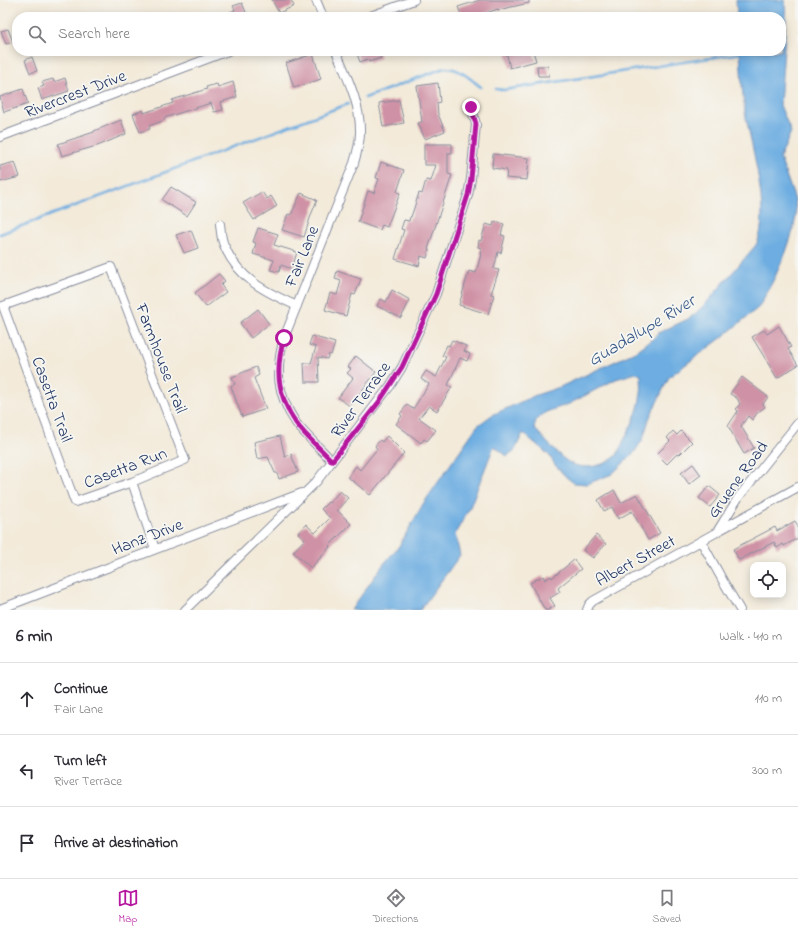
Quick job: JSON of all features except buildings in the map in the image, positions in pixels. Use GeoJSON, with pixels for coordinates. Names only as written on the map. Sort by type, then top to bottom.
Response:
{"type":"FeatureCollection","features":[{"type":"Feature","properties":{"kind":"street"},"geometry":{"type":"LineString","coordinates":[[316,0],[320,12]]}},
{"type":"Feature","properties":{"kind":"street"},"geometry":{"type":"LineString","coordinates":[[382,12],[414,0]]}},
{"type":"Feature","properties":{"kind":"street","name":"Rivercrest Drive"},"geometry":{"type":"LineString","coordinates":[[0,137],[215,56]]}},
{"type":"Feature","properties":{"kind":"street","name":"Fair Lane"},"geometry":{"type":"LineString","coordinates":[[332,461],[297,424],[288,408],[278,377],[280,354],[284,338],[354,163],[359,145],[359,116],[352,90],[338,56]]}},
{"type":"Feature","properties":{"kind":"street","name":"River Terrace"},"geometry":{"type":"LineString","coordinates":[[185,610],[305,492],[332,461],[390,386],[402,367],[436,294],[468,195],[476,124],[471,107]]}},
{"type":"Feature","properties":{"kind":"street"},"geometry":{"type":"LineString","coordinates":[[220,224],[224,244],[231,258],[249,279],[270,294],[297,306]]}},
{"type":"Feature","properties":{"kind":"street","name":"Casetta Trail"},"geometry":{"type":"LineString","coordinates":[[75,502],[3,306],[111,267]]}},
{"type":"Feature","properties":{"kind":"street","name":"Farmhouse Trail"},"geometry":{"type":"LineString","coordinates":[[111,267],[185,460]]}},
{"type":"Feature","properties":{"kind":"street","name":"Gruene Road"},"geometry":{"type":"LineString","coordinates":[[701,541],[717,532],[738,498],[798,423]]}},
{"type":"Feature","properties":{"kind":"street","name":"Casetta Run"},"geometry":{"type":"LineString","coordinates":[[75,502],[132,482],[185,460]]}},
{"type":"Feature","properties":{"kind":"street"},"geometry":{"type":"LineString","coordinates":[[132,482],[155,549]]}},
{"type":"Feature","properties":{"kind":"street"},"geometry":{"type":"LineString","coordinates":[[717,532],[798,487]]}},
{"type":"Feature","properties":{"kind":"street","name":"Hanz Drive"},"geometry":{"type":"LineString","coordinates":[[0,609],[305,492]]}},
{"type":"Feature","properties":{"kind":"street"},"geometry":{"type":"LineString","coordinates":[[701,541],[740,610]]}},
{"type":"Feature","properties":{"kind":"street","name":"Albert Street"},"geometry":{"type":"LineString","coordinates":[[587,610],[593,601],[701,541]]}},
{"type":"Feature","properties":{"kind":"water"},"geometry":{"type":"Polygon","coordinates":[[[736,0],[785,0],[786,12],[737,12],[736,0]]]}},
{"type":"Feature","properties":{"kind":"water"},"geometry":{"type":"Polygon","coordinates":[[[740,56],[784,56],[780,105],[791,132],[780,158],[795,200],[796,216],[786,252],[759,307],[720,339],[669,377],[649,419],[643,439],[634,453],[612,474],[587,484],[574,483],[555,465],[549,455],[523,433],[515,450],[507,456],[494,446],[470,507],[455,534],[460,555],[420,610],[351,610],[382,566],[399,546],[423,504],[477,426],[492,415],[536,395],[560,387],[635,352],[658,333],[688,319],[708,301],[756,245],[760,232],[762,216],[761,199],[759,180],[745,112],[740,56]],[[636,373],[616,379],[569,404],[546,412],[536,420],[534,428],[557,453],[572,464],[583,467],[601,465],[616,456],[634,419],[640,400],[641,375],[636,373]]]}},
{"type":"Feature","properties":{"kind":"waterway"},"geometry":{"type":"LineString","coordinates":[[496,89],[504,90],[723,56]]}},
{"type":"Feature","properties":{"kind":"waterway"},"geometry":{"type":"LineString","coordinates":[[365,98],[444,68],[459,71],[481,87]]}},
{"type":"Feature","properties":{"kind":"waterway"},"geometry":{"type":"LineString","coordinates":[[0,234],[348,104]]}},
{"type":"Feature","properties":{"kind":"route"},"geometry":{"type":"LineString","coordinates":[[284,338],[280,354],[278,377],[288,408],[297,424],[332,461],[379,402],[402,367],[436,294],[468,195],[471,179],[476,124],[471,107]]}},
{"type":"Feature","properties":{"kind":"water label","name":"Guadalupe River"},"geometry":{"type":"Point","coordinates":[641,330]}}]}
